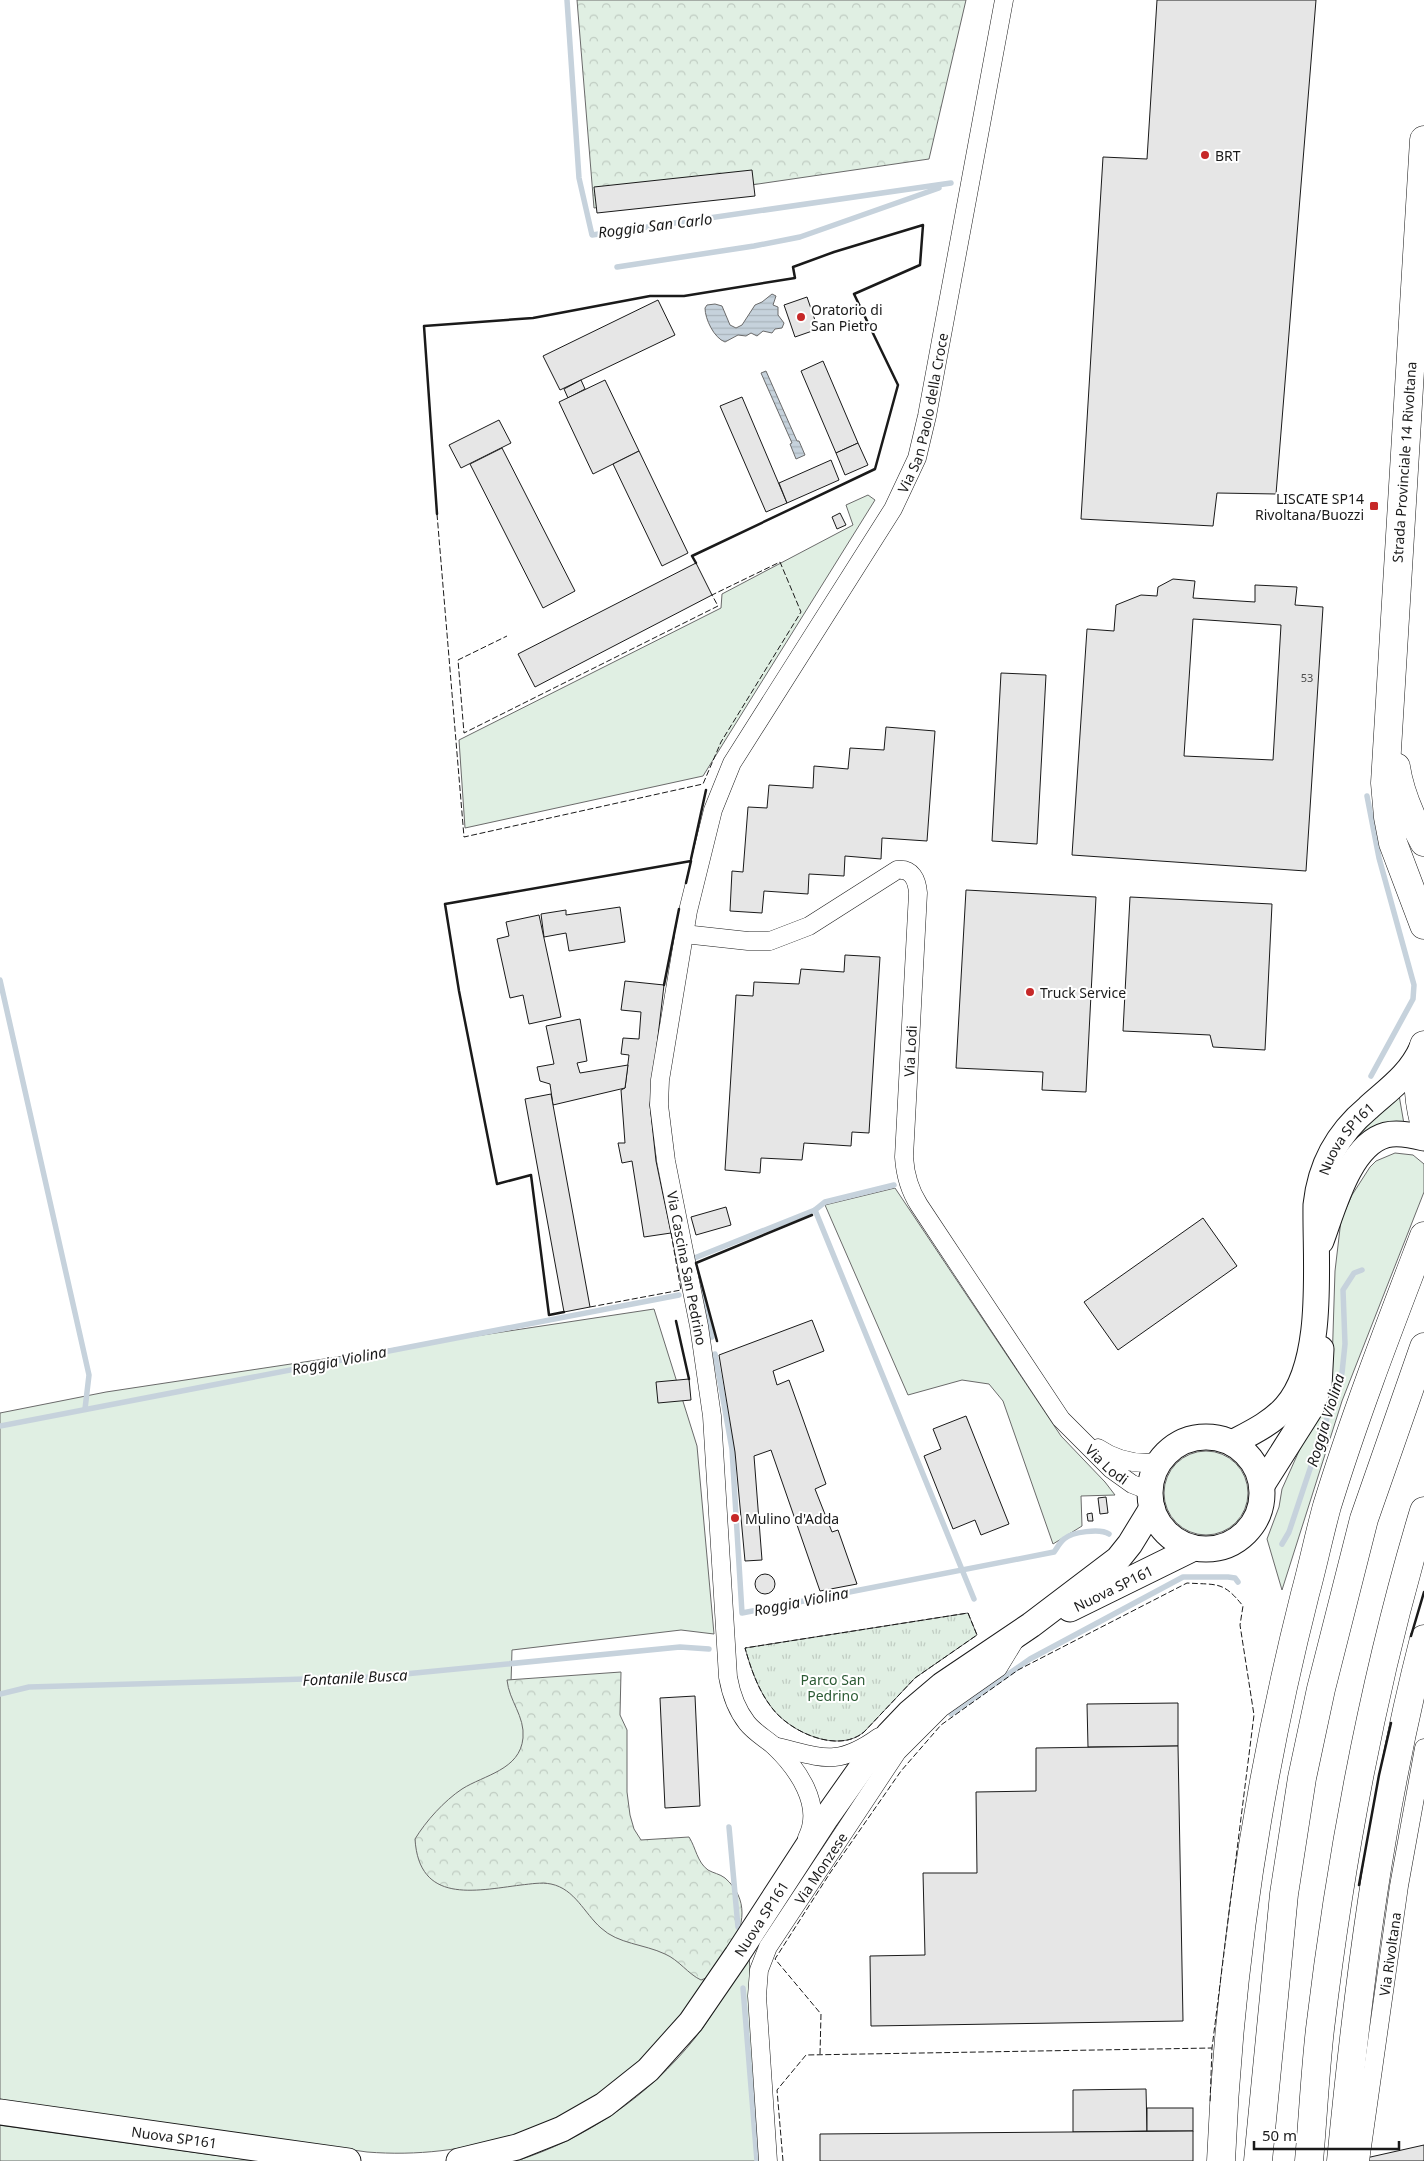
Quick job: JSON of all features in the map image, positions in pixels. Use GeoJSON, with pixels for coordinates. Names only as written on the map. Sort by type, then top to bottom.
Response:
{"type":"FeatureCollection","features":[{"type":"Feature","properties":{"kind":"main road","name":"Strada Provinciale 14 Rivoltana"},"geometry":{"type":"LineString","coordinates":[[1424,140],[1385,783],[1391,832],[1396,853],[1424,925]]}},
{"type":"Feature","properties":{"kind":"main road","name":"Strada Provinciale 14 Rivoltana"},"geometry":{"type":"LineString","coordinates":[[1388,724],[1398,782],[1410,814],[1424,842]]}},
{"type":"Feature","properties":{"kind":"main road"},"geometry":{"type":"LineString","coordinates":[[1424,1044],[1418,1079],[1419,1100],[1424,1122]]}},
{"type":"Feature","properties":{"kind":"main road","name":"Nuova SP161"},"geometry":{"type":"LineString","coordinates":[[1232,1443],[1266,1424],[1280,1413],[1291,1400],[1307,1367],[1315,1314],[1317,1190],[1327,1160],[1334,1147],[1356,1118],[1409,1070],[1424,1044]]}},
{"type":"Feature","properties":{"kind":"main road","name":"Nuova SP161"},"geometry":{"type":"LineString","coordinates":[[1315,1255],[1344,1182],[1351,1168],[1368,1144],[1375,1139],[1391,1134],[1411,1134],[1424,1138]]}},
{"type":"Feature","properties":{"kind":"main road"},"geometry":{"type":"LineString","coordinates":[[1221,2161],[1224,2104],[1248,1876],[1265,1768],[1284,1677],[1328,1506],[1370,1382],[1424,1236]]}},
{"type":"Feature","properties":{"kind":"main road","name":"Nuova SP161"},"geometry":{"type":"LineString","coordinates":[[1262,1485],[1312,1406],[1319,1386],[1321,1349],[1315,1314]]}},
{"type":"Feature","properties":{"kind":"main road"},"geometry":{"type":"LineString","coordinates":[[1258,2161],[1283,1902],[1302,1778],[1323,1681],[1364,1519],[1424,1346]]}},
{"type":"Feature","properties":{"kind":"main road","name":"Nuova SP161"},"geometry":{"type":"LineString","coordinates":[[1213,1437],[1232,1443],[1251,1460],[1258,1471],[1262,1485],[1262,1500],[1259,1512],[1245,1534],[1233,1543],[1208,1550],[1180,1543],[1168,1535],[1159,1524],[1151,1500],[1152,1476],[1159,1462],[1175,1446],[1193,1438],[1213,1437]]}},
{"type":"Feature","properties":{"kind":"main road","name":"Nuova SP161"},"geometry":{"type":"LineString","coordinates":[[459,2161],[517,2147],[562,2129],[604,2105],[642,2075],[665,2053],[691,2022],[862,1767],[899,1723],[953,1676],[1025,1629],[1122,1556],[1151,1500]]}},
{"type":"Feature","properties":{"kind":"main road"},"geometry":{"type":"LineString","coordinates":[[1309,2161],[1320,2030],[1353,1805],[1384,1659],[1424,1511]]}},
{"type":"Feature","properties":{"kind":"main road","name":"Nuova SP161"},"geometry":{"type":"LineString","coordinates":[[1025,1629],[1091,1600],[1153,1567],[1194,1548]]}},
{"type":"Feature","properties":{"kind":"main road"},"geometry":{"type":"LineString","coordinates":[[1341,2161],[1357,2005],[1374,1883],[1399,1750],[1424,1639]]}},
{"type":"Feature","properties":{"kind":"main road","name":"Nuova SP161"},"geometry":{"type":"LineString","coordinates":[[0,2112],[348,2161]]}},
{"type":"Feature","properties":{"kind":"street","name":"Via San Paolo della Croce"},"geometry":{"type":"LineString","coordinates":[[724,780],[737,756],[885,523],[917,458],[927,416],[1004,0]]}},
{"type":"Feature","properties":{"kind":"street","name":"Via Cascina San Pedrino"},"geometry":{"type":"LineString","coordinates":[[724,780],[706,836],[688,911],[662,1058],[659,1105],[666,1161],[699,1326],[712,1416],[728,1677],[733,1699],[741,1715],[752,1729],[774,1746],[804,1785],[812,1806],[809,1835],[787,1879]]}},
{"type":"Feature","properties":{"kind":"street","name":"Via Lodi"},"geometry":{"type":"LineString","coordinates":[[684,934],[767,942],[809,926],[897,870],[903,870],[913,875],[917,882],[918,893],[904,1157],[907,1175],[917,1202],[1052,1408],[1070,1430],[1111,1469],[1151,1500]]}},
{"type":"Feature","properties":{"kind":"street","name":"Via Lodi"},"geometry":{"type":"LineString","coordinates":[[1070,1430],[1105,1453],[1119,1459],[1139,1463],[1159,1462]]}},
{"type":"Feature","properties":{"kind":"street","name":"Via Monzese"},"geometry":{"type":"LineString","coordinates":[[768,2161],[757,1996],[758,1976],[768,1947],[897,1752],[941,1708],[998,1668],[1025,1629]]}},
{"type":"Feature","properties":{"kind":"street","name":"Via Cascina San Pedrino"},"geometry":{"type":"LineString","coordinates":[[774,1746],[822,1757],[840,1757],[861,1750],[899,1723]]}},
{"type":"Feature","properties":{"kind":"street","name":"Via Rivoltana"},"geometry":{"type":"LineString","coordinates":[[1360,2161],[1399,1886],[1424,1748]]}},
{"type":"Feature","properties":{"kind":"green space"},"geometry":{"type":"Polygon","coordinates":[[[577,0],[966,0],[929,159],[594,208],[577,0]]]}},
{"type":"Feature","properties":{"kind":"green space"},"geometry":{"type":"Polygon","coordinates":[[[868,495],[875,500],[703,776],[465,828],[459,740],[721,608],[722,594],[853,525],[846,505],[868,495]]]}},
{"type":"Feature","properties":{"kind":"green space"},"geometry":{"type":"Polygon","coordinates":[[[1399,1095],[1404,1124],[1373,1130],[1360,1136],[1346,1147],[1346,1143],[1399,1095]]]}},
{"type":"Feature","properties":{"kind":"green space"},"geometry":{"type":"Polygon","coordinates":[[[1395,1153],[1413,1155],[1424,1164],[1424,1192],[1342,1401],[1282,1590],[1267,1539],[1279,1507],[1282,1489],[1320,1404],[1332,1365],[1335,1271],[1341,1220],[1352,1195],[1370,1167],[1376,1161],[1395,1153]]]}},
{"type":"Feature","properties":{"kind":"green space"},"geometry":{"type":"Polygon","coordinates":[[[895,1188],[1061,1436],[1115,1495],[1081,1496],[1082,1526],[1053,1544],[1003,1401],[989,1384],[962,1380],[908,1395],[825,1205],[895,1188]]]}},
{"type":"Feature","properties":{"kind":"green space"},"geometry":{"type":"Polygon","coordinates":[[[654,1309],[697,1446],[714,1634],[681,1630],[512,1650],[511,1683],[674,1952],[706,1983],[675,2024],[640,2061],[611,2085],[580,2105],[547,2122],[513,2135],[477,2145],[441,2151],[367,2152],[0,2100],[0,1413],[106,1392],[654,1309]]]}},
{"type":"Feature","properties":{"kind":"green space"},"geometry":{"type":"Polygon","coordinates":[[[1206,1451],[1222,1454],[1236,1463],[1245,1477],[1248,1493],[1245,1509],[1236,1523],[1222,1532],[1206,1535],[1190,1532],[1176,1523],[1167,1509],[1164,1493],[1167,1477],[1176,1463],[1190,1454],[1206,1451]]]}},
{"type":"Feature","properties":{"kind":"green space","name":"Parco San Pedrino"},"geometry":{"type":"Polygon","coordinates":[[[968,1613],[977,1635],[915,1678],[864,1732],[853,1738],[841,1741],[815,1737],[802,1732],[780,1717],[759,1687],[745,1648],[968,1613]]]}},
{"type":"Feature","properties":{"kind":"green space"},"geometry":{"type":"Polygon","coordinates":[[[621,1672],[620,1715],[627,1730],[627,1792],[634,1829],[641,1840],[689,1837],[704,1867],[721,1875],[733,1886],[741,1904],[741,1922],[734,1941],[718,1968],[711,1975],[701,1980],[665,1954],[623,1941],[608,1933],[595,1922],[573,1896],[559,1887],[540,1883],[485,1889],[452,1889],[438,1884],[427,1874],[419,1860],[415,1839],[424,1825],[449,1799],[462,1789],[508,1765],[520,1749],[523,1738],[522,1723],[508,1688],[507,1680],[621,1672]]]}},
{"type":"Feature","properties":{"kind":"green space"},"geometry":{"type":"Polygon","coordinates":[[[749,1951],[758,2161],[516,2161],[567,2141],[591,2128],[637,2097],[657,2079],[703,2028],[749,1951]]]}},
{"type":"Feature","properties":{"kind":"green space"},"geometry":{"type":"Polygon","coordinates":[[[0,2125],[256,2161],[0,2161],[0,2125]]]}},
{"type":"Feature","properties":{"kind":"shaded area"},"geometry":{"type":"Polygon","coordinates":[[[772,294],[776,296],[773,305],[778,307],[778,315],[784,323],[782,328],[775,329],[772,333],[763,331],[757,336],[751,333],[746,336],[738,335],[725,342],[717,337],[708,323],[705,312],[707,305],[715,304],[722,306],[730,325],[736,328],[742,325],[755,305],[772,294]]]}},
{"type":"Feature","properties":{"kind":"shaded area"},"geometry":{"type":"Polygon","coordinates":[[[766,371],[805,455],[796,459],[790,444],[792,443],[761,373],[766,371]]]}},
{"type":"Feature","properties":{"kind":"building"},"geometry":{"type":"Polygon","coordinates":[[[1157,0],[1316,0],[1276,494],[1217,493],[1213,526],[1081,519],[1103,157],[1147,159],[1157,0]]]}},
{"type":"Feature","properties":{"kind":"building"},"geometry":{"type":"Polygon","coordinates":[[[752,170],[755,196],[597,213],[594,187],[752,170]]]}},
{"type":"Feature","properties":{"kind":"building","name":"Oratorio di San Pietro"},"geometry":{"type":"Polygon","coordinates":[[[807,297],[818,329],[795,337],[784,305],[807,297]]]}},
{"type":"Feature","properties":{"kind":"building"},"geometry":{"type":"Polygon","coordinates":[[[658,300],[675,335],[560,390],[543,356],[658,300]]]}},
{"type":"Feature","properties":{"kind":"building"},"geometry":{"type":"Polygon","coordinates":[[[823,361],[858,443],[836,453],[801,371],[823,361]]]}},
{"type":"Feature","properties":{"kind":"building"},"geometry":{"type":"Polygon","coordinates":[[[581,380],[585,389],[568,398],[564,389],[581,380]]]}},
{"type":"Feature","properties":{"kind":"building"},"geometry":{"type":"Polygon","coordinates":[[[605,380],[639,451],[593,474],[559,402],[605,380]]]}},
{"type":"Feature","properties":{"kind":"building"},"geometry":{"type":"Polygon","coordinates":[[[742,397],[787,503],[766,512],[720,406],[742,397]]]}},
{"type":"Feature","properties":{"kind":"building"},"geometry":{"type":"Polygon","coordinates":[[[499,420],[511,443],[461,468],[449,445],[499,420]]]}},
{"type":"Feature","properties":{"kind":"building"},"geometry":{"type":"Polygon","coordinates":[[[858,443],[868,465],[845,475],[836,453],[858,443]]]}},
{"type":"Feature","properties":{"kind":"building"},"geometry":{"type":"Polygon","coordinates":[[[502,448],[575,591],[543,608],[470,464],[502,448]]]}},
{"type":"Feature","properties":{"kind":"building"},"geometry":{"type":"Polygon","coordinates":[[[639,451],[688,553],[662,566],[613,464],[639,451]]]}},
{"type":"Feature","properties":{"kind":"building"},"geometry":{"type":"Polygon","coordinates":[[[831,460],[839,480],[787,503],[779,483],[831,460]]]}},
{"type":"Feature","properties":{"kind":"building"},"geometry":{"type":"Polygon","coordinates":[[[840,513],[846,525],[837,529],[832,517],[840,513]]]}},
{"type":"Feature","properties":{"kind":"building"},"geometry":{"type":"Polygon","coordinates":[[[696,563],[712,595],[535,687],[518,654],[696,563]]]}},
{"type":"Feature","properties":{"kind":"building"},"geometry":{"type":"Polygon","coordinates":[[[1173,579],[1195,581],[1193,598],[1255,602],[1255,585],[1297,587],[1295,605],[1323,607],[1306,871],[1072,855],[1087,629],[1114,631],[1116,605],[1141,595],[1157,596],[1158,587],[1173,579]],[[1193,619],[1184,756],[1273,760],[1281,625],[1193,619]]]}},
{"type":"Feature","properties":{"kind":"building"},"geometry":{"type":"Polygon","coordinates":[[[1001,673],[1046,675],[1037,844],[992,841],[1001,673]]]}},
{"type":"Feature","properties":{"kind":"building"},"geometry":{"type":"Polygon","coordinates":[[[886,727],[935,731],[927,841],[882,838],[881,859],[845,856],[844,876],[809,874],[808,894],[764,891],[762,913],[730,911],[732,871],[743,872],[748,807],[767,808],[769,785],[813,788],[814,766],[848,769],[850,748],[884,750],[886,727]]]}},
{"type":"Feature","properties":{"kind":"building"},"geometry":{"type":"Polygon","coordinates":[[[966,890],[1096,897],[1086,1092],[1042,1090],[1043,1072],[956,1068],[966,890]]]}},
{"type":"Feature","properties":{"kind":"building"},"geometry":{"type":"Polygon","coordinates":[[[1130,897],[1272,904],[1265,1050],[1213,1047],[1210,1035],[1123,1031],[1130,897]]]}},
{"type":"Feature","properties":{"kind":"building"},"geometry":{"type":"Polygon","coordinates":[[[620,907],[625,942],[569,951],[566,933],[544,937],[541,914],[566,910],[566,915],[620,907]]]}},
{"type":"Feature","properties":{"kind":"building"},"geometry":{"type":"Polygon","coordinates":[[[539,915],[561,1017],[529,1024],[523,995],[510,998],[497,939],[509,936],[506,922],[539,915]]]}},
{"type":"Feature","properties":{"kind":"building"},"geometry":{"type":"Polygon","coordinates":[[[845,955],[880,957],[869,1133],[852,1132],[851,1146],[804,1143],[802,1160],[761,1158],[760,1173],[725,1170],[736,995],[753,996],[754,982],[799,984],[801,969],[844,972],[845,955]]]}},
{"type":"Feature","properties":{"kind":"building"},"geometry":{"type":"Polygon","coordinates":[[[625,981],[664,985],[650,1105],[656,1161],[671,1233],[644,1237],[632,1161],[622,1163],[618,1143],[625,1143],[621,1090],[625,1088],[629,1055],[621,1054],[623,1038],[639,1039],[641,1012],[621,1010],[625,981]]]}},
{"type":"Feature","properties":{"kind":"building"},"geometry":{"type":"Polygon","coordinates":[[[580,1019],[587,1061],[577,1063],[580,1073],[628,1065],[625,1088],[553,1105],[550,1084],[540,1081],[537,1067],[554,1064],[546,1026],[580,1019]]]}},
{"type":"Feature","properties":{"kind":"building"},"geometry":{"type":"Polygon","coordinates":[[[551,1094],[590,1307],[564,1312],[525,1099],[551,1094]]]}},
{"type":"Feature","properties":{"kind":"building"},"geometry":{"type":"Polygon","coordinates":[[[726,1207],[731,1225],[696,1235],[691,1217],[726,1207]]]}},
{"type":"Feature","properties":{"kind":"building"},"geometry":{"type":"Polygon","coordinates":[[[1203,1218],[1237,1266],[1118,1350],[1084,1302],[1203,1218]]]}},
{"type":"Feature","properties":{"kind":"building"},"geometry":{"type":"Polygon","coordinates":[[[812,1320],[824,1351],[773,1371],[777,1385],[789,1380],[826,1484],[815,1489],[832,1532],[838,1530],[857,1584],[820,1591],[771,1450],[754,1456],[762,1560],[745,1561],[735,1452],[719,1355],[812,1320]]]}},
{"type":"Feature","properties":{"kind":"building"},"geometry":{"type":"Polygon","coordinates":[[[689,1379],[691,1400],[658,1403],[656,1382],[689,1379]]]}},
{"type":"Feature","properties":{"kind":"building"},"geometry":{"type":"Polygon","coordinates":[[[966,1416],[1009,1524],[981,1535],[975,1520],[953,1529],[924,1456],[941,1449],[933,1429],[966,1416]]]}},
{"type":"Feature","properties":{"kind":"building"},"geometry":{"type":"Polygon","coordinates":[[[1106,1497],[1108,1513],[1100,1514],[1098,1498],[1106,1497]]]}},
{"type":"Feature","properties":{"kind":"building"},"geometry":{"type":"Polygon","coordinates":[[[1092,1513],[1093,1521],[1088,1521],[1087,1514],[1092,1513]]]}},
{"type":"Feature","properties":{"kind":"building"},"geometry":{"type":"Polygon","coordinates":[[[765,1574],[772,1577],[775,1584],[772,1591],[765,1594],[758,1591],[755,1584],[758,1577],[765,1574]]]}},
{"type":"Feature","properties":{"kind":"building"},"geometry":{"type":"Polygon","coordinates":[[[695,1696],[700,1806],[665,1808],[660,1698],[695,1696]]]}},
{"type":"Feature","properties":{"kind":"building"},"geometry":{"type":"Polygon","coordinates":[[[1178,1703],[1178,1746],[1088,1747],[1087,1704],[1178,1703]]]}},
{"type":"Feature","properties":{"kind":"building"},"geometry":{"type":"Polygon","coordinates":[[[1178,1746],[1183,2021],[871,2026],[870,1956],[925,1955],[923,1873],[977,1873],[976,1792],[1036,1791],[1036,1748],[1178,1746]]]}},
{"type":"Feature","properties":{"kind":"building"},"geometry":{"type":"Polygon","coordinates":[[[1146,2089],[1147,2131],[1073,2132],[1073,2090],[1146,2089]]]}},
{"type":"Feature","properties":{"kind":"building"},"geometry":{"type":"Polygon","coordinates":[[[1147,2108],[1193,2108],[1193,2131],[1147,2131],[1147,2108]]]}},
{"type":"Feature","properties":{"kind":"building"},"geometry":{"type":"Polygon","coordinates":[[[1193,2131],[1193,2161],[820,2161],[820,2134],[1193,2131]]]}},
{"type":"Feature","properties":{"kind":"building"},"geometry":{"type":"Polygon","coordinates":[[[1424,2145],[1424,2161],[1367,2161],[1366,2158],[1424,2145]]]}},
{"type":"Feature","properties":{"kind":"waterway","name":"Roggia San Carlo"},"geometry":{"type":"LineString","coordinates":[[567,0],[579,178],[592,235],[951,183]]}},
{"type":"Feature","properties":{"kind":"waterway"},"geometry":{"type":"LineString","coordinates":[[617,267],[800,237],[939,188]]}},
{"type":"Feature","properties":{"kind":"waterway"},"geometry":{"type":"LineString","coordinates":[[1367,796],[1379,858],[1414,985],[1413,999],[1371,1076]]}},
{"type":"Feature","properties":{"kind":"waterway"},"geometry":{"type":"LineString","coordinates":[[0,980],[89,1375],[85,1409]]}},
{"type":"Feature","properties":{"kind":"waterway"},"geometry":{"type":"LineString","coordinates":[[815,1210],[825,1202],[894,1185]]}},
{"type":"Feature","properties":{"kind":"waterway"},"geometry":{"type":"LineString","coordinates":[[693,1263],[692,1259],[815,1210],[974,1599]]}},
{"type":"Feature","properties":{"kind":"waterway","name":"Roggia Violina"},"geometry":{"type":"LineString","coordinates":[[1282,1544],[1289,1532],[1342,1373],[1345,1344],[1343,1290],[1354,1273],[1362,1270]]}},
{"type":"Feature","properties":{"kind":"waterway","name":"Roggia Violina"},"geometry":{"type":"LineString","coordinates":[[698,1281],[712,1337]]}},
{"type":"Feature","properties":{"kind":"waterway","name":"Roggia Violina"},"geometry":{"type":"LineString","coordinates":[[0,1426],[679,1295]]}},
{"type":"Feature","properties":{"kind":"waterway","name":"Roggia Violina"},"geometry":{"type":"LineString","coordinates":[[715,1354],[732,1449],[742,1613],[1054,1552],[1064,1539],[1079,1533],[1099,1531],[1109,1534]]}},
{"type":"Feature","properties":{"kind":"waterway"},"geometry":{"type":"LineString","coordinates":[[951,1714],[1030,1659],[1183,1577],[1228,1577],[1235,1578],[1238,1582]]}},
{"type":"Feature","properties":{"kind":"waterway","name":"Fontanile Busca"},"geometry":{"type":"LineString","coordinates":[[0,1694],[29,1687],[374,1677],[680,1647],[709,1649]]}},
{"type":"Feature","properties":{"kind":"waterway"},"geometry":{"type":"LineString","coordinates":[[729,1827],[738,1927]]}},
{"type":"Feature","properties":{"kind":"waterway"},"geometry":{"type":"LineString","coordinates":[[743,1988],[757,2161]]}},
{"type":"Feature","properties":{"kind":"fence"},"geometry":{"type":"LineString","coordinates":[[437,514],[464,837],[703,784],[721,742],[801,612],[780,562],[712,595],[718,606],[464,733],[458,660],[507,636]]}},
{"type":"Feature","properties":{"kind":"fence"},"geometry":{"type":"LineString","coordinates":[[590,1307],[681,1290],[671,1233]]}},
{"type":"Feature","properties":{"kind":"fence"},"geometry":{"type":"LineString","coordinates":[[820,2054],[821,2014],[775,1959],[830,1873],[901,1771],[941,1725],[1018,1670],[1187,1583],[1213,1585],[1225,1588],[1243,1606],[1240,1625],[1254,1715],[1212,2048],[1210,2103]]}},
{"type":"Feature","properties":{"kind":"fence"},"geometry":{"type":"LineString","coordinates":[[968,1613],[977,1635],[915,1678],[864,1732],[853,1738],[841,1741],[828,1740],[802,1732],[780,1717],[759,1687],[745,1648],[968,1613]]}},
{"type":"Feature","properties":{"kind":"fence"},"geometry":{"type":"LineString","coordinates":[[783,2161],[777,2090],[806,2055],[1212,2048]]}},
{"type":"Feature","properties":{"kind":"wall"},"geometry":{"type":"LineString","coordinates":[[437,514],[424,326],[533,318],[650,296],[684,296],[795,278],[793,267],[834,252],[923,225],[920,265],[854,294],[898,385],[875,469],[692,556],[696,563]]}},
{"type":"Feature","properties":{"kind":"wall"},"geometry":{"type":"LineString","coordinates":[[691,859],[706,790]]}},
{"type":"Feature","properties":{"kind":"wall"},"geometry":{"type":"LineString","coordinates":[[564,1312],[549,1315],[531,1175],[497,1184],[459,991],[445,904],[691,861],[686,883]]}},
{"type":"Feature","properties":{"kind":"wall"},"geometry":{"type":"LineString","coordinates":[[664,985],[679,909]]}},
{"type":"Feature","properties":{"kind":"wall"},"geometry":{"type":"LineString","coordinates":[[717,1341],[696,1263],[812,1215]]}},
{"type":"Feature","properties":{"kind":"wall"},"geometry":{"type":"LineString","coordinates":[[676,1321],[689,1379]]}},
{"type":"Feature","properties":{"kind":"wall"},"geometry":{"type":"LineString","coordinates":[[1411,1636],[1424,1592]]}},
{"type":"Feature","properties":{"kind":"wall"},"geometry":{"type":"LineString","coordinates":[[1359,1885],[1379,1775],[1391,1723]]}},
{"type":"Feature","properties":{"kind":"place","name":"BRT"},"geometry":{"type":"Point","coordinates":[1205,155]}},
{"type":"Feature","properties":{"kind":"place","name":"Oratorio di San Pietro"},"geometry":{"type":"Point","coordinates":[801,317]}},
{"type":"Feature","properties":{"kind":"place","name":"LISCATE SP14 Rivoltana/Buozzi"},"geometry":{"type":"Point","coordinates":[1374,506]}},
{"type":"Feature","properties":{"kind":"place","name":"Truck Service"},"geometry":{"type":"Point","coordinates":[1030,992]}},
{"type":"Feature","properties":{"kind":"place","name":"Mulino d'Adda"},"geometry":{"type":"Point","coordinates":[735,1518]}}]}
